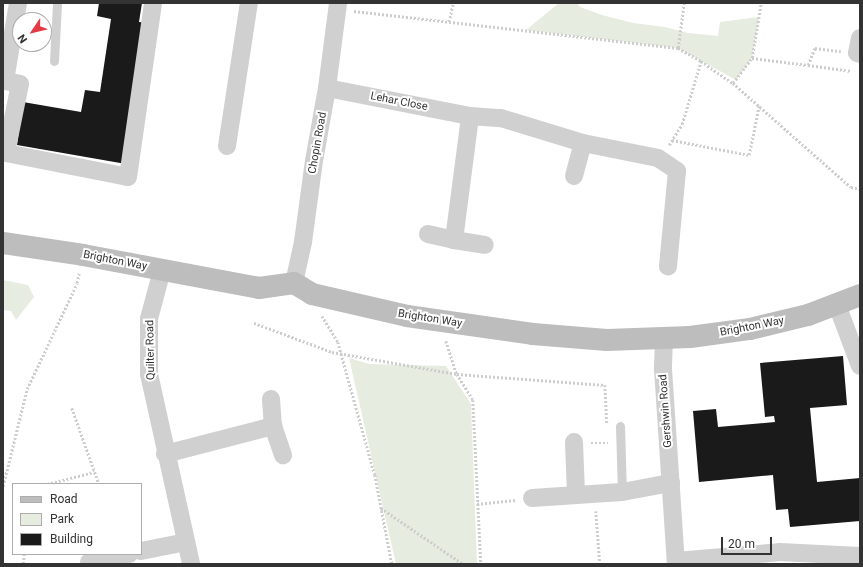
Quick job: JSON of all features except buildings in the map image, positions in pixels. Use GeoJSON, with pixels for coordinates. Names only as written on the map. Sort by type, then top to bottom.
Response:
{"type":"FeatureCollection","features":[{"type":"Feature","properties":{"kind":"street"},"geometry":{"type":"LineString","coordinates":[[18,3],[5,81],[20,84],[6,153],[128,177],[153,3]]}},
{"type":"Feature","properties":{"kind":"street"},"geometry":{"type":"LineString","coordinates":[[227,146],[249,3]]}},
{"type":"Feature","properties":{"kind":"street","name":"Chopin Road"},"geometry":{"type":"LineString","coordinates":[[294,283],[303,242],[314,161],[327,88],[344,7]]}},
{"type":"Feature","properties":{"kind":"street","name":"Lehar Close"},"geometry":{"type":"LineString","coordinates":[[327,88],[470,116],[501,118],[583,143],[658,158],[677,171],[668,267]]}},
{"type":"Feature","properties":{"kind":"street"},"geometry":{"type":"LineString","coordinates":[[454,240],[470,116]]}},
{"type":"Feature","properties":{"kind":"street"},"geometry":{"type":"LineString","coordinates":[[574,176],[583,143]]}},
{"type":"Feature","properties":{"kind":"street"},"geometry":{"type":"LineString","coordinates":[[428,234],[485,245]]}},
{"type":"Feature","properties":{"kind":"street","name":"Brighton Way"},"geometry":{"type":"LineString","coordinates":[[3,243],[70,253],[259,288],[294,283],[312,294],[407,316],[533,334],[607,340],[690,337],[750,329],[808,315],[860,295]]}},
{"type":"Feature","properties":{"kind":"street","name":"Quilter Road"},"geometry":{"type":"LineString","coordinates":[[162,270],[149,319],[149,374],[165,454],[191,564]]}},
{"type":"Feature","properties":{"kind":"street"},"geometry":{"type":"LineString","coordinates":[[837,305],[860,366]]}},
{"type":"Feature","properties":{"kind":"street","name":"Gershwin Road"},"geometry":{"type":"LineString","coordinates":[[664,338],[663,369],[676,563]]}},
{"type":"Feature","properties":{"kind":"street"},"geometry":{"type":"LineString","coordinates":[[271,399],[273,426],[283,455]]}},
{"type":"Feature","properties":{"kind":"street"},"geometry":{"type":"LineString","coordinates":[[165,454],[273,426]]}},
{"type":"Feature","properties":{"kind":"street"},"geometry":{"type":"LineString","coordinates":[[574,442],[576,494]]}},
{"type":"Feature","properties":{"kind":"street"},"geometry":{"type":"LineString","coordinates":[[532,498],[622,492],[671,483]]}},
{"type":"Feature","properties":{"kind":"street"},"geometry":{"type":"LineString","coordinates":[[142,552],[186,542]]}},
{"type":"Feature","properties":{"kind":"street"},"geometry":{"type":"LineString","coordinates":[[676,563],[724,560],[780,552],[860,556]]}},
{"type":"Feature","properties":{"kind":"street"},"geometry":{"type":"LineString","coordinates":[[89,560],[122,555]]}},
{"type":"Feature","properties":{"kind":"lane"},"geometry":{"type":"LineString","coordinates":[[54,61],[57,3]]}},
{"type":"Feature","properties":{"kind":"lane"},"geometry":{"type":"LineString","coordinates":[[620,426],[622,492]]}},
{"type":"Feature","properties":{"kind":"path"},"geometry":{"type":"LineString","coordinates":[[450,22],[453,3]]}},
{"type":"Feature","properties":{"kind":"path"},"geometry":{"type":"LineString","coordinates":[[678,48],[684,3]]}},
{"type":"Feature","properties":{"kind":"path"},"geometry":{"type":"LineString","coordinates":[[733,83],[752,58],[761,3]]}},
{"type":"Feature","properties":{"kind":"path"},"geometry":{"type":"LineString","coordinates":[[344,7],[450,22],[678,48],[701,61],[733,83],[851,187],[860,189]]}},
{"type":"Feature","properties":{"kind":"path"},"geometry":{"type":"LineString","coordinates":[[808,65],[815,48],[859,48]]}},
{"type":"Feature","properties":{"kind":"path"},"geometry":{"type":"LineString","coordinates":[[752,58],[853,71]]}},
{"type":"Feature","properties":{"kind":"path"},"geometry":{"type":"LineString","coordinates":[[658,158],[682,124],[701,61]]}},
{"type":"Feature","properties":{"kind":"path"},"geometry":{"type":"LineString","coordinates":[[672,140],[748,155],[759,105]]}},
{"type":"Feature","properties":{"kind":"path"},"geometry":{"type":"LineString","coordinates":[[3,486],[27,389],[77,283],[79,268]]}},
{"type":"Feature","properties":{"kind":"path"},"geometry":{"type":"LineString","coordinates":[[322,316],[338,342],[375,475],[392,564]]}},
{"type":"Feature","properties":{"kind":"path"},"geometry":{"type":"LineString","coordinates":[[254,323],[332,352],[457,374],[605,385],[607,428]]}},
{"type":"Feature","properties":{"kind":"path"},"geometry":{"type":"LineString","coordinates":[[446,340],[457,374],[473,400],[481,564]]}},
{"type":"Feature","properties":{"kind":"path"},"geometry":{"type":"LineString","coordinates":[[72,408],[99,483]]}},
{"type":"Feature","properties":{"kind":"path"},"geometry":{"type":"LineString","coordinates":[[574,442],[608,443],[607,436]]}},
{"type":"Feature","properties":{"kind":"path"},"geometry":{"type":"LineString","coordinates":[[51,483],[94,472]]}},
{"type":"Feature","properties":{"kind":"path"},"geometry":{"type":"LineString","coordinates":[[594,493],[600,564]]}},
{"type":"Feature","properties":{"kind":"path"},"geometry":{"type":"LineString","coordinates":[[478,504],[532,498]]}},
{"type":"Feature","properties":{"kind":"path"},"geometry":{"type":"LineString","coordinates":[[381,508],[463,564]]}},
{"type":"Feature","properties":{"kind":"green space"},"geometry":{"type":"Polygon","coordinates":[[[559,3],[577,3],[580,7],[602,15],[633,23],[665,27],[688,33],[718,36],[720,22],[759,17],[752,58],[736,80],[678,48],[526,30],[559,3]]]}},
{"type":"Feature","properties":{"kind":"green space"},"geometry":{"type":"Polygon","coordinates":[[[3,280],[28,285],[34,297],[16,320],[11,311],[3,310],[3,280]]]}},
{"type":"Feature","properties":{"kind":"green space"},"geometry":{"type":"Polygon","coordinates":[[[349,358],[369,364],[446,366],[471,404],[477,564],[396,564],[349,358]]]}}]}
